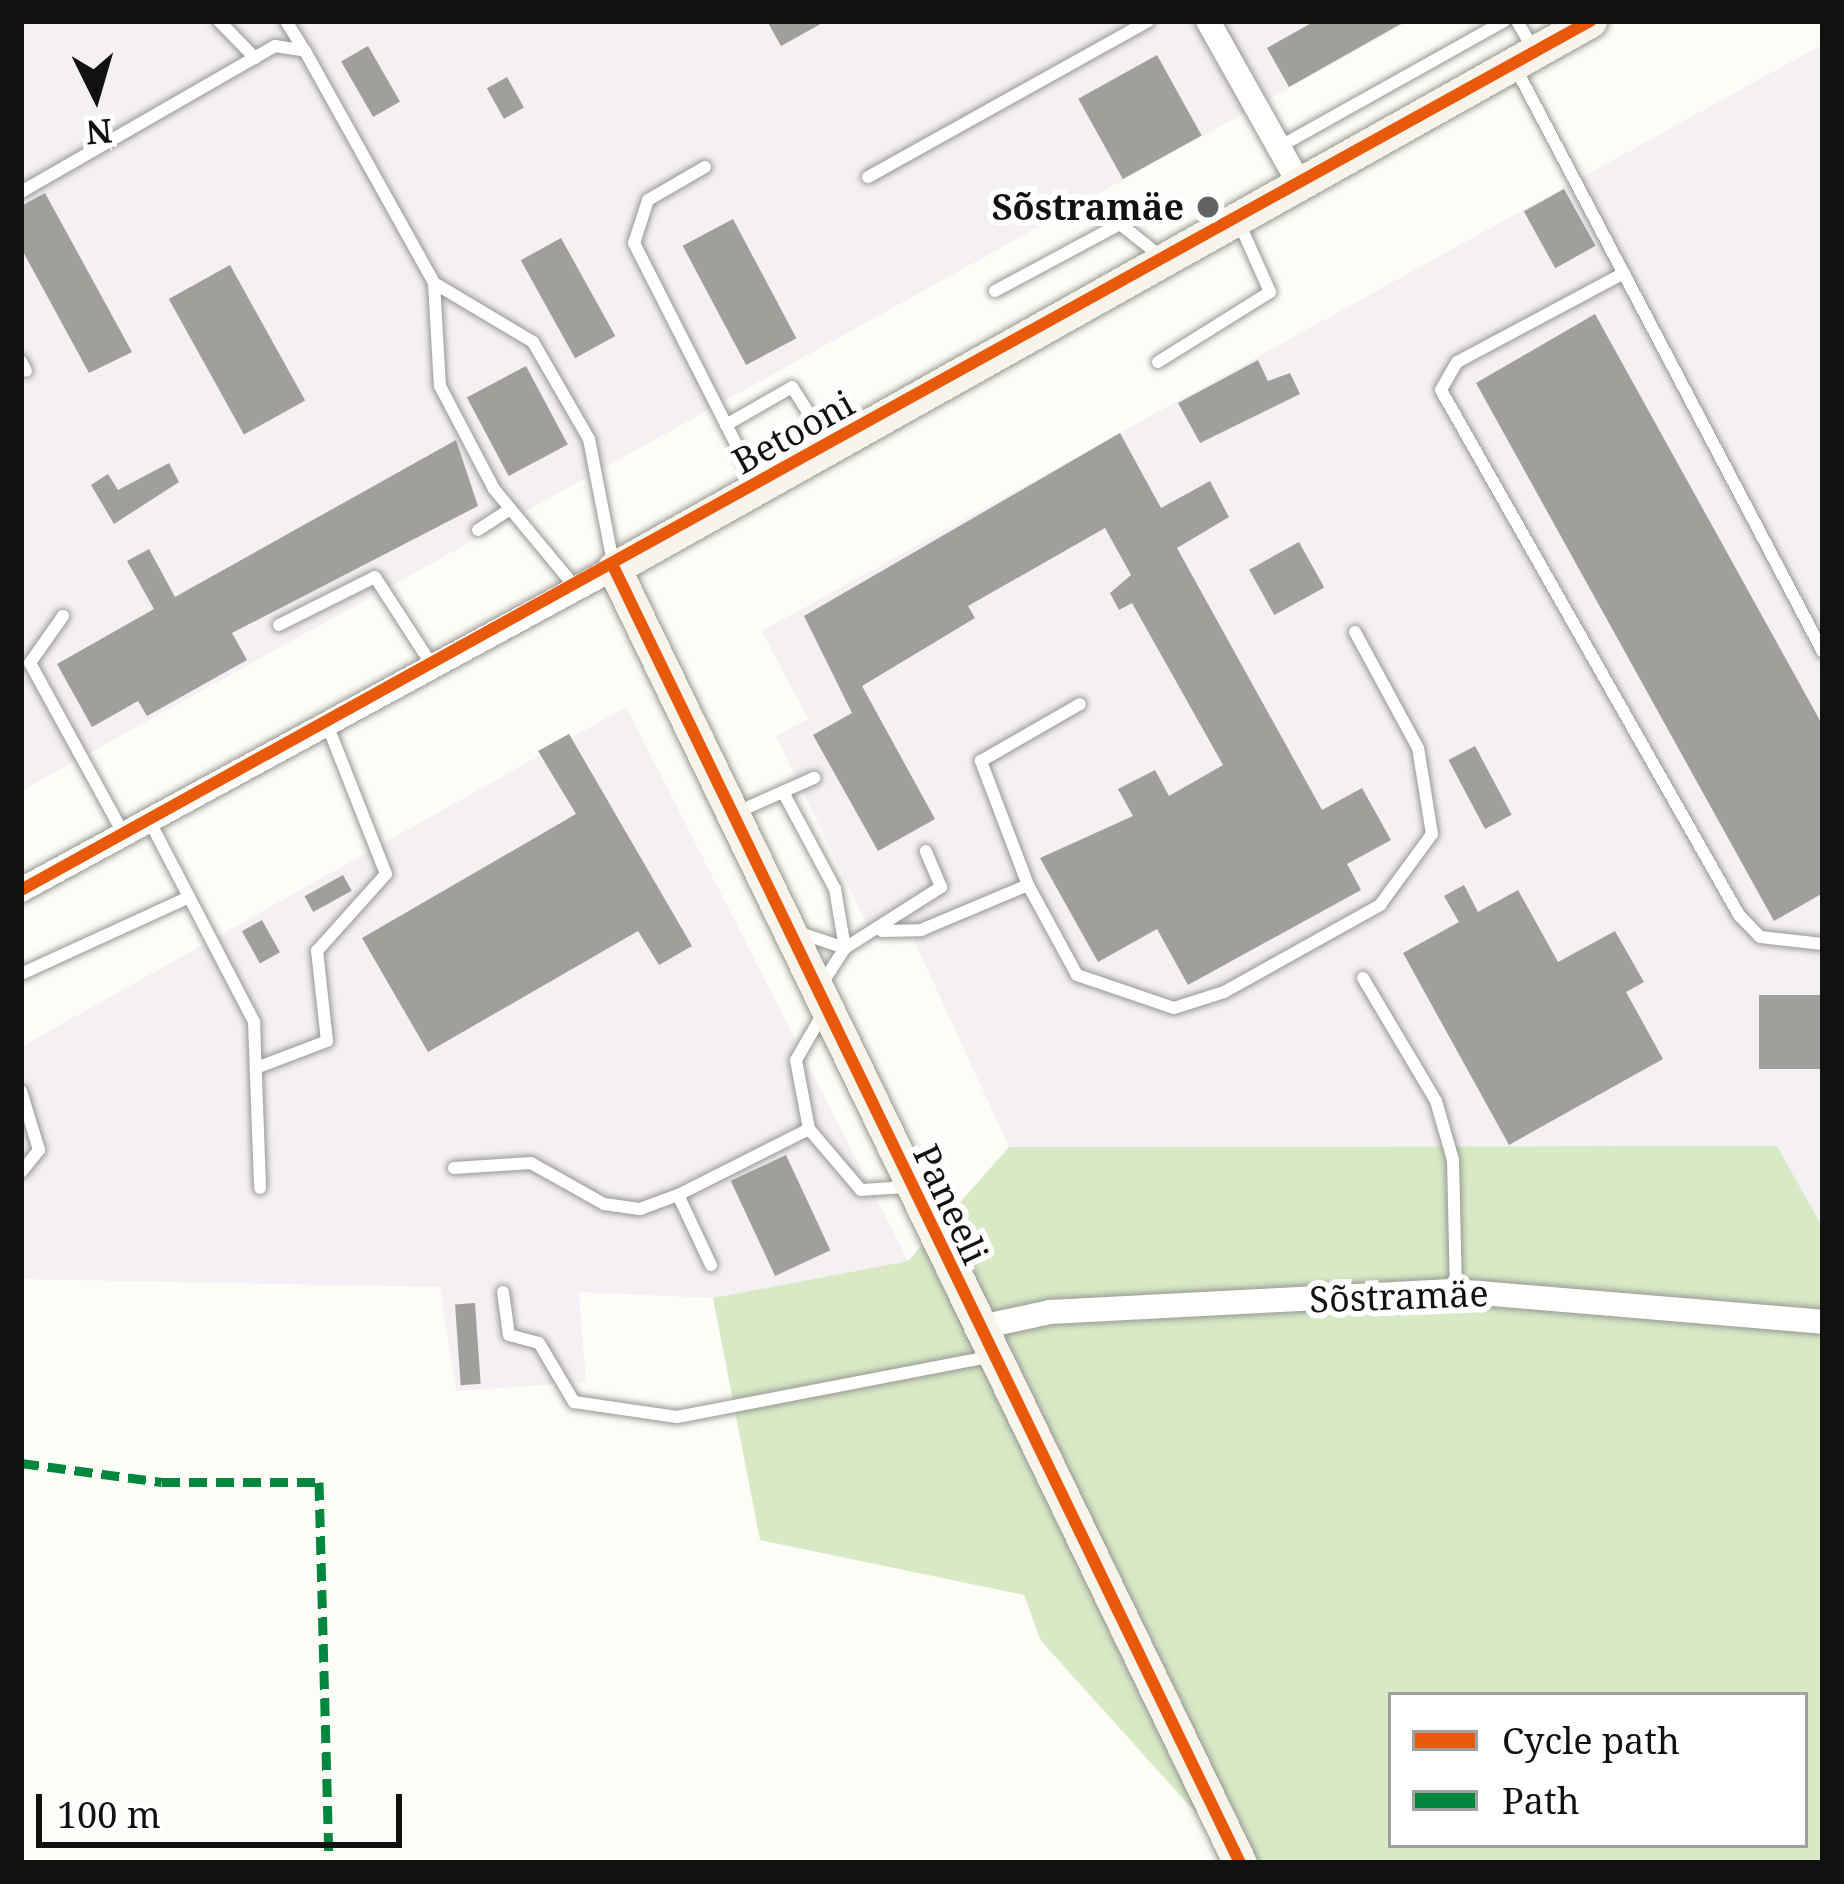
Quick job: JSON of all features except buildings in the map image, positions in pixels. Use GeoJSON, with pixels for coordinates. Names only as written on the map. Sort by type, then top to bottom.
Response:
{"type":"FeatureCollection","features":[{"type":"Feature","properties":{"kind":"street"},"geometry":{"type":"LineString","coordinates":[[1208,21],[1299,183]]}},
{"type":"Feature","properties":{"kind":"street","name":"Betooni"},"geometry":{"type":"LineString","coordinates":[[21,890],[614,568],[1590,21]]}},
{"type":"Feature","properties":{"kind":"street","name":"Paneeli"},"geometry":{"type":"LineString","coordinates":[[614,568],[984,1343],[1240,1863]]}},
{"type":"Feature","properties":{"kind":"street","name":"Sõstramäe"},"geometry":{"type":"LineString","coordinates":[[984,1343],[1050,1312],[1456,1291],[1823,1322]]}},
{"type":"Feature","properties":{"kind":"lane"},"geometry":{"type":"LineString","coordinates":[[219,21],[254,58]]}},
{"type":"Feature","properties":{"kind":"lane"},"geometry":{"type":"LineString","coordinates":[[286,21],[434,283],[440,386],[510,509],[575,587]]}},
{"type":"Feature","properties":{"kind":"lane"},"geometry":{"type":"LineString","coordinates":[[868,177],[1148,21]]}},
{"type":"Feature","properties":{"kind":"lane"},"geometry":{"type":"LineString","coordinates":[[1279,147],[1504,21]]}},
{"type":"Feature","properties":{"kind":"lane"},"geometry":{"type":"LineString","coordinates":[[1517,21],[1524,58],[1624,272],[1823,652]]}},
{"type":"Feature","properties":{"kind":"lane"},"geometry":{"type":"LineString","coordinates":[[21,192],[274,46],[305,52]]}},
{"type":"Feature","properties":{"kind":"lane"},"geometry":{"type":"LineString","coordinates":[[705,167],[648,200],[634,243],[758,486]]}},
{"type":"Feature","properties":{"kind":"lane"},"geometry":{"type":"LineString","coordinates":[[1158,362],[1270,292],[1237,219]]}},
{"type":"Feature","properties":{"kind":"lane"},"geometry":{"type":"LineString","coordinates":[[994,291],[1120,224],[1165,260]]}},
{"type":"Feature","properties":{"kind":"lane"},"geometry":{"type":"LineString","coordinates":[[1624,272],[1457,362],[1441,390],[1738,914],[1760,937],[1823,944]]}},
{"type":"Feature","properties":{"kind":"lane"},"geometry":{"type":"LineString","coordinates":[[434,283],[533,342],[589,439],[614,568]]}},
{"type":"Feature","properties":{"kind":"lane"},"geometry":{"type":"LineString","coordinates":[[726,425],[792,387],[830,446]]}},
{"type":"Feature","properties":{"kind":"lane"},"geometry":{"type":"LineString","coordinates":[[478,530],[510,509]]}},
{"type":"Feature","properties":{"kind":"lane"},"geometry":{"type":"LineString","coordinates":[[279,625],[375,578],[432,665]]}},
{"type":"Feature","properties":{"kind":"lane"},"geometry":{"type":"LineString","coordinates":[[63,616],[30,663],[123,833]]}},
{"type":"Feature","properties":{"kind":"lane"},"geometry":{"type":"LineString","coordinates":[[1080,704],[981,761],[1028,885],[1077,975],[1174,1008],[1224,992],[1380,905],[1432,834],[1418,748],[1355,632]]}},
{"type":"Feature","properties":{"kind":"lane"},"geometry":{"type":"LineString","coordinates":[[256,1067],[327,1041],[316,950],[386,874],[327,722]]}},
{"type":"Feature","properties":{"kind":"lane"},"geometry":{"type":"LineString","coordinates":[[732,815],[814,778]]}},
{"type":"Feature","properties":{"kind":"lane"},"geometry":{"type":"LineString","coordinates":[[783,792],[835,889],[845,948],[796,1060],[809,1129],[861,1190],[909,1187]]}},
{"type":"Feature","properties":{"kind":"lane"},"geometry":{"type":"LineString","coordinates":[[149,819],[254,1022],[260,1188]]}},
{"type":"Feature","properties":{"kind":"lane"},"geometry":{"type":"LineString","coordinates":[[787,929],[845,948],[882,931],[940,887],[926,850]]}},
{"type":"Feature","properties":{"kind":"lane"},"geometry":{"type":"LineString","coordinates":[[882,931],[921,930],[1028,885]]}},
{"type":"Feature","properties":{"kind":"lane"},"geometry":{"type":"LineString","coordinates":[[21,974],[190,897]]}},
{"type":"Feature","properties":{"kind":"lane"},"geometry":{"type":"LineString","coordinates":[[1363,978],[1436,1101],[1453,1160],[1456,1291]]}},
{"type":"Feature","properties":{"kind":"lane"},"geometry":{"type":"LineString","coordinates":[[21,1091],[38,1150],[21,1172]]}},
{"type":"Feature","properties":{"kind":"lane"},"geometry":{"type":"LineString","coordinates":[[454,1168],[531,1163],[604,1204],[640,1209],[678,1195],[809,1129]]}},
{"type":"Feature","properties":{"kind":"lane"},"geometry":{"type":"LineString","coordinates":[[678,1195],[711,1265]]}},
{"type":"Feature","properties":{"kind":"lane"},"geometry":{"type":"LineString","coordinates":[[503,1292],[509,1335],[539,1343],[574,1402],[677,1417],[984,1343]]}},
{"type":"Feature","properties":{"kind":"shaded area"},"geometry":{"type":"Polygon","coordinates":[[[21,21],[1410,21],[21,791],[21,21]]]}},
{"type":"Feature","properties":{"kind":"shaded area"},"geometry":{"type":"Polygon","coordinates":[[[1823,44],[1823,1228],[1777,1146],[1009,1147],[907,925],[875,941],[776,736],[808,719],[762,631],[1823,44]]]}},
{"type":"Feature","properties":{"kind":"shaded area"},"geometry":{"type":"Polygon","coordinates":[[[626,707],[908,1261],[713,1298],[579,1292],[586,1382],[456,1391],[440,1287],[21,1279],[21,1047],[626,707]]]}},
{"type":"Feature","properties":{"kind":"green space"},"geometry":{"type":"Polygon","coordinates":[[[1777,1146],[1823,1228],[1823,1863],[1241,1863],[1041,1641],[1024,1595],[760,1540],[713,1298],[908,1261],[1009,1147],[1777,1146]]]}},
{"type":"Feature","properties":{"kind":"marked path"},"geometry":{"type":"LineString","coordinates":[[21,1463],[162,1482],[319,1482],[329,1863]]}},
{"type":"Feature","properties":{"kind":"cycle path"},"geometry":{"type":"LineString","coordinates":[[21,890],[1590,21]]}},
{"type":"Feature","properties":{"kind":"cycle path"},"geometry":{"type":"LineString","coordinates":[[614,568],[1240,1863]]}},
{"type":"Feature","properties":{"kind":"place","name":"Sõstramäe"},"geometry":{"type":"Point","coordinates":[1208,207]}}]}
